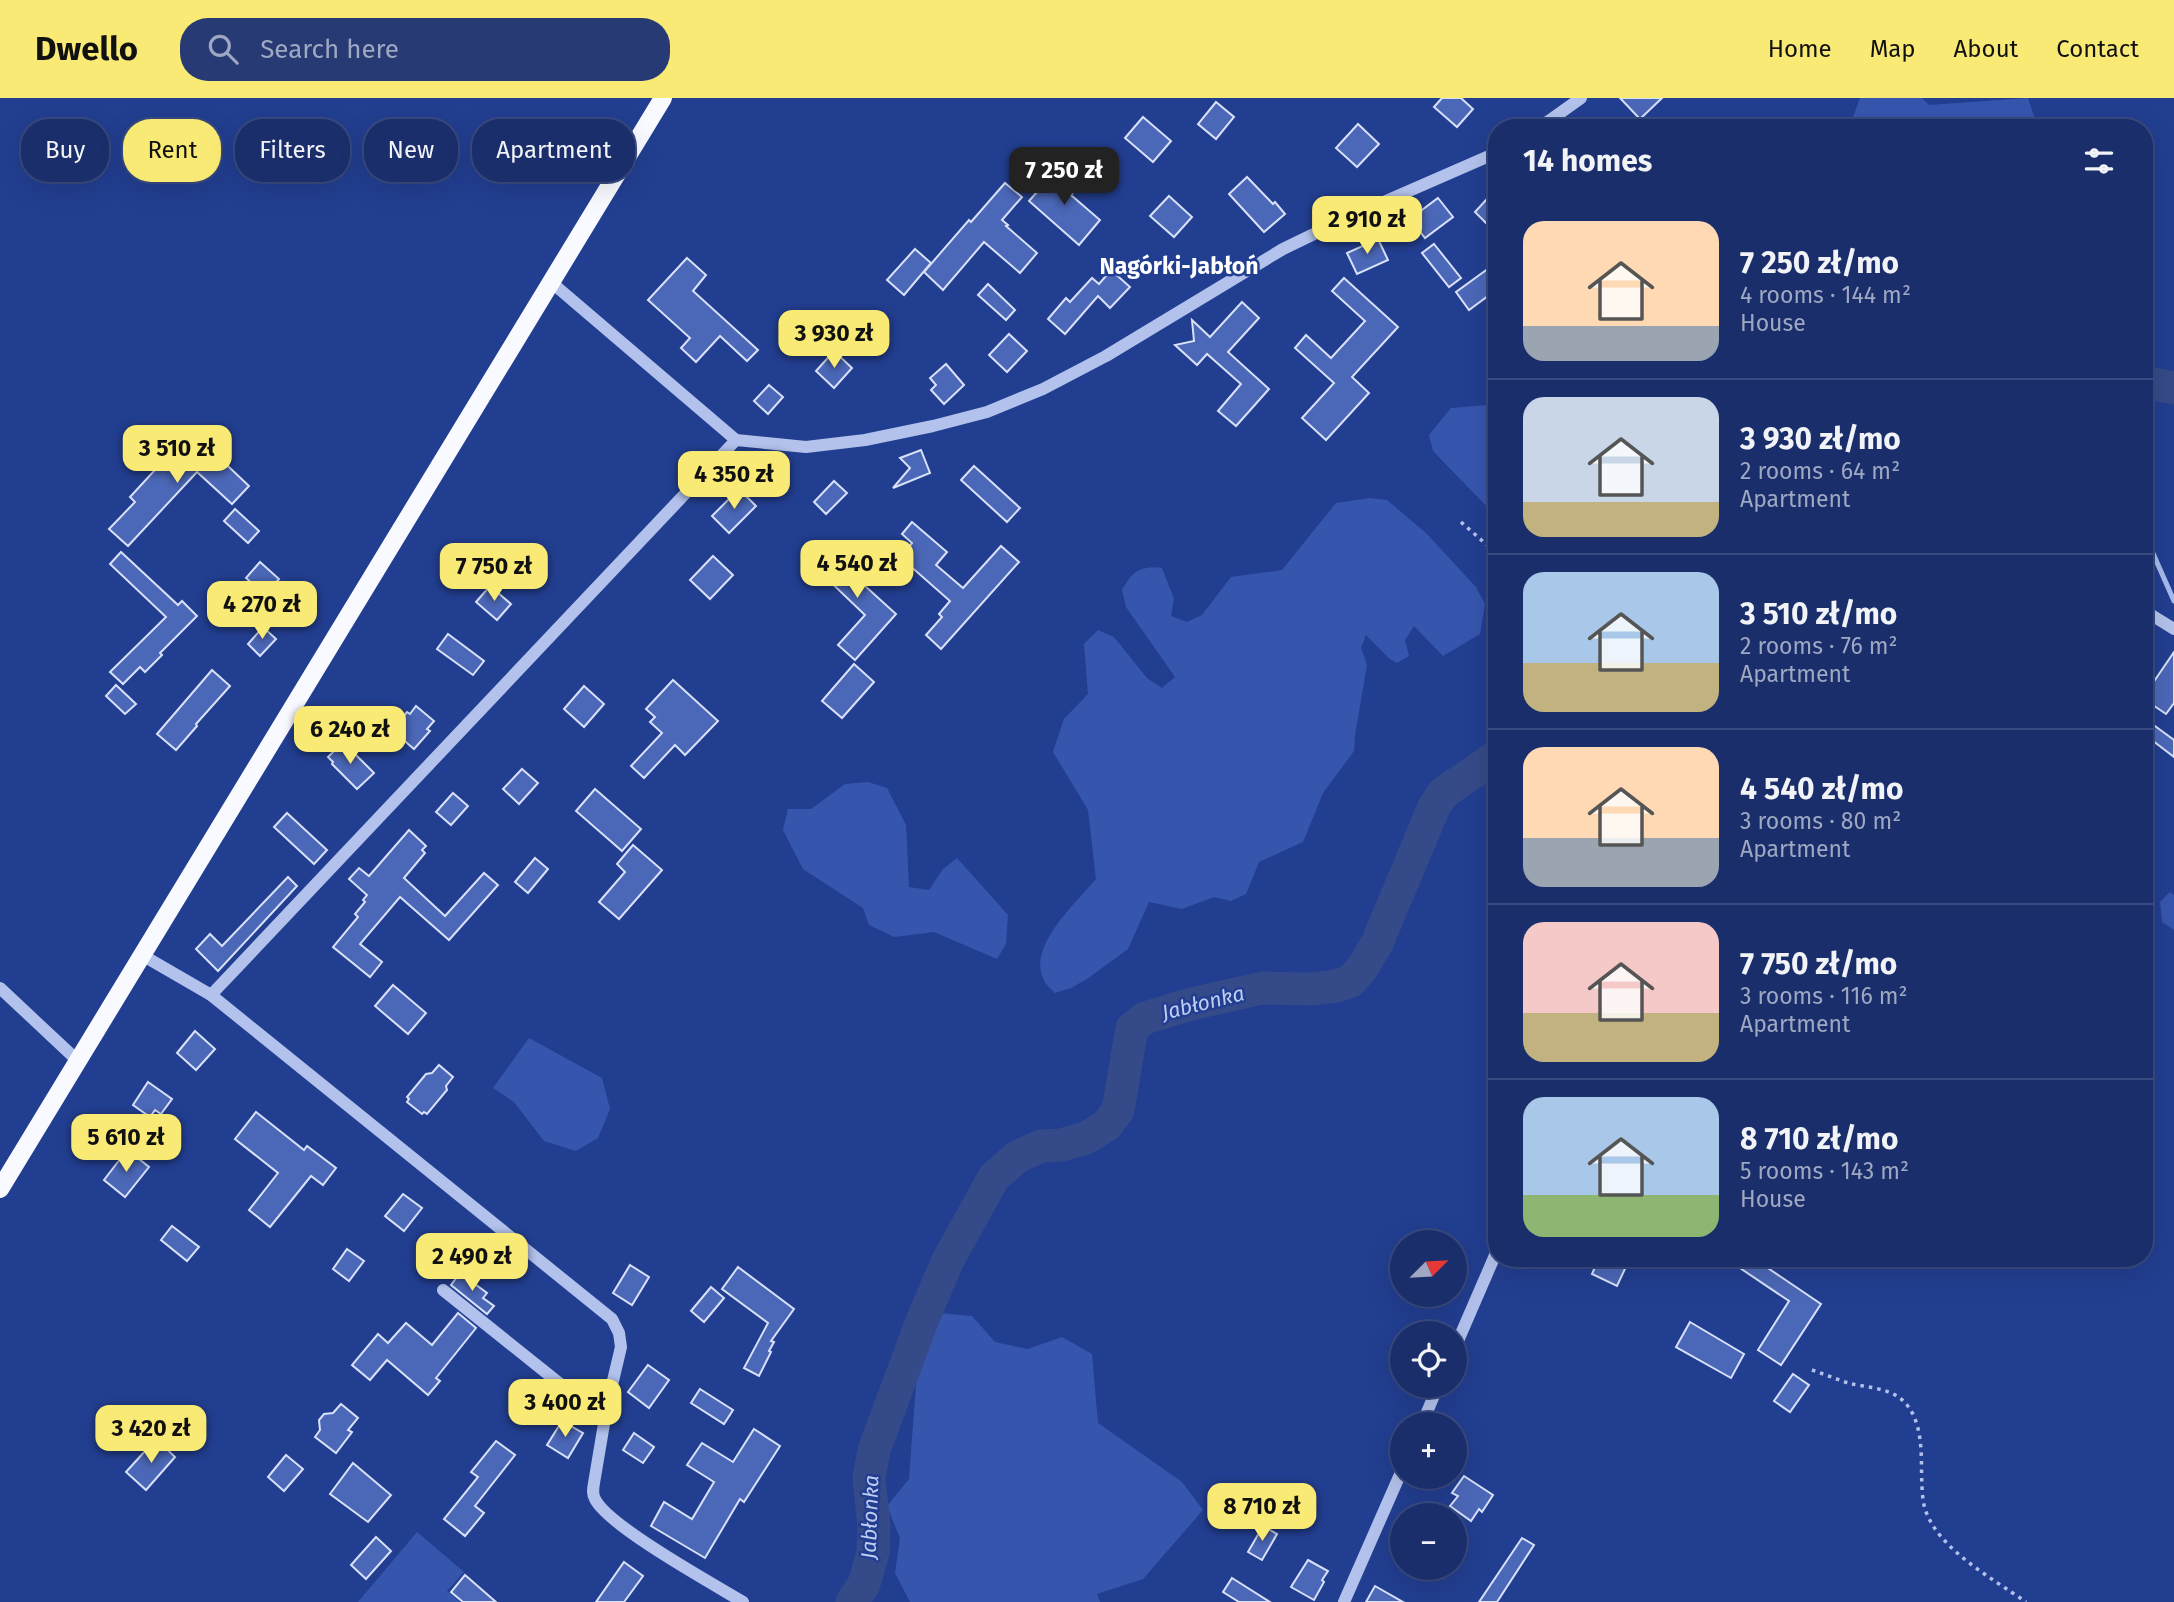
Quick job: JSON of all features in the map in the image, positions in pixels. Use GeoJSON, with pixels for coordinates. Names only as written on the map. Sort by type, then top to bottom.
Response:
{"type":"FeatureCollection","features":[{"type":"Feature","properties":{"kind":"main road"},"geometry":{"type":"LineString","coordinates":[[0,1189],[663,98]]}},
{"type":"Feature","properties":{"kind":"street"},"geometry":{"type":"LineString","coordinates":[[1552,119],[1581,98]]}},
{"type":"Feature","properties":{"kind":"street"},"geometry":{"type":"LineString","coordinates":[[551,282],[736,440],[806,447],[933,426],[987,412],[1043,389],[1107,356],[1283,249],[1488,156]]}},
{"type":"Feature","properties":{"kind":"street"},"geometry":{"type":"LineString","coordinates":[[211,995],[736,440]]}},
{"type":"Feature","properties":{"kind":"street"},"geometry":{"type":"LineString","coordinates":[[2153,616],[2174,629]]}},
{"type":"Feature","properties":{"kind":"street"},"geometry":{"type":"LineString","coordinates":[[142,955],[211,995],[612,1319],[619,1333],[621,1347],[607,1406],[594,1483],[596,1502],[619,1523],[684,1567],[743,1602]]}},
{"type":"Feature","properties":{"kind":"street"},"geometry":{"type":"LineString","coordinates":[[0,988],[78,1060]]}},
{"type":"Feature","properties":{"kind":"street"},"geometry":{"type":"LineString","coordinates":[[1467,1321],[1490,1267]]}},
{"type":"Feature","properties":{"kind":"street"},"geometry":{"type":"LineString","coordinates":[[443,1290],[579,1399],[607,1406]]}},
{"type":"Feature","properties":{"kind":"street"},"geometry":{"type":"LineString","coordinates":[[1344,1602],[1394,1489]]}},
{"type":"Feature","properties":{"kind":"path"},"geometry":{"type":"LineString","coordinates":[[1461,522],[1488,546]]}},
{"type":"Feature","properties":{"kind":"path"},"geometry":{"type":"LineString","coordinates":[[1812,1370],[1849,1383],[1874,1388],[1896,1396],[1906,1404],[1915,1420],[1921,1459],[1923,1502],[1931,1521],[1955,1553],[2026,1602]]}},
{"type":"Feature","properties":{"kind":"shaded area"},"geometry":{"type":"Polygon","coordinates":[[[1860,98],[1922,98],[1929,105],[2028,98],[2035,119],[1852,119],[1860,98]]]}},
{"type":"Feature","properties":{"kind":"shaded area"},"geometry":{"type":"Polygon","coordinates":[[[1487,405],[1488,508],[1433,451],[1429,435],[1451,408],[1487,405]]]}},
{"type":"Feature","properties":{"kind":"shaded area"},"geometry":{"type":"Polygon","coordinates":[[[1370,498],[1387,500],[1427,534],[1476,587],[1485,604],[1480,634],[1443,656],[1414,626],[1405,640],[1409,656],[1397,663],[1366,635],[1361,648],[1367,665],[1354,751],[1323,793],[1303,842],[1259,862],[1246,894],[1231,901],[1214,897],[1182,909],[1149,902],[1128,949],[1087,979],[1055,993],[1044,980],[1040,967],[1042,954],[1066,912],[1096,879],[1088,810],[1053,752],[1064,719],[1088,694],[1084,644],[1098,630],[1114,637],[1147,678],[1162,688],[1175,677],[1126,607],[1122,590],[1133,574],[1142,569],[1162,568],[1174,599],[1171,616],[1187,622],[1202,615],[1231,577],[1282,570],[1336,503],[1370,498]]]}},
{"type":"Feature","properties":{"kind":"shaded area"},"geometry":{"type":"Polygon","coordinates":[[[868,782],[887,788],[906,825],[909,887],[929,890],[943,869],[957,858],[1008,915],[1006,944],[997,959],[934,932],[894,937],[869,925],[863,908],[803,869],[783,830],[788,809],[811,809],[845,784],[868,782]]]}},
{"type":"Feature","properties":{"kind":"shaded area"},"geometry":{"type":"Polygon","coordinates":[[[2170,892],[2174,895],[2174,930],[2162,922],[2160,902],[2170,892]]]}},
{"type":"Feature","properties":{"kind":"shaded area"},"geometry":{"type":"Polygon","coordinates":[[[529,1038],[602,1078],[610,1109],[598,1138],[576,1151],[544,1141],[514,1102],[493,1088],[529,1038]]]}},
{"type":"Feature","properties":{"kind":"shaded area"},"geometry":{"type":"Polygon","coordinates":[[[939,1313],[972,1316],[995,1342],[1028,1349],[1062,1337],[1092,1354],[1098,1423],[1182,1482],[1203,1510],[1143,1579],[1097,1594],[1100,1602],[910,1602],[895,1573],[900,1538],[887,1506],[909,1479],[917,1371],[939,1313]]]}},
{"type":"Feature","properties":{"kind":"shaded area"},"geometry":{"type":"Polygon","coordinates":[[[417,1532],[464,1572],[447,1591],[460,1602],[358,1602],[417,1532]]]}},
{"type":"Feature","properties":{"kind":"building"},"geometry":{"type":"Polygon","coordinates":[[[1442,98],[1461,98],[1473,109],[1457,127],[1434,107],[1442,98]]]}},
{"type":"Feature","properties":{"kind":"building"},"geometry":{"type":"Polygon","coordinates":[[[1620,98],[1662,98],[1640,119],[1620,98]]]}},
{"type":"Feature","properties":{"kind":"building"},"geometry":{"type":"Polygon","coordinates":[[[1216,102],[1234,117],[1216,139],[1198,124],[1216,102]]]}},
{"type":"Feature","properties":{"kind":"building"},"geometry":{"type":"Polygon","coordinates":[[[1143,117],[1171,141],[1153,162],[1125,138],[1143,117]]]}},
{"type":"Feature","properties":{"kind":"building"},"geometry":{"type":"Polygon","coordinates":[[[1358,124],[1379,144],[1357,167],[1336,148],[1358,124]]]}},
{"type":"Feature","properties":{"kind":"building"},"geometry":{"type":"Polygon","coordinates":[[[1054,167],[1077,187],[1071,195],[1100,220],[1079,245],[1029,201],[1046,182],[1044,179],[1054,167]]]}},
{"type":"Feature","properties":{"kind":"building"},"geometry":{"type":"Polygon","coordinates":[[[1247,177],[1285,214],[1264,232],[1229,194],[1247,177]]]}},
{"type":"Feature","properties":{"kind":"building"},"geometry":{"type":"Polygon","coordinates":[[[1005,183],[1022,197],[1002,220],[1037,253],[1020,273],[984,242],[943,290],[924,272],[1005,183]]]}},
{"type":"Feature","properties":{"kind":"building"},"geometry":{"type":"Polygon","coordinates":[[[1169,196],[1192,217],[1174,237],[1150,216],[1169,196]]]}},
{"type":"Feature","properties":{"kind":"building"},"geometry":{"type":"Polygon","coordinates":[[[1438,198],[1453,217],[1425,238],[1410,219],[1438,198]]]}},
{"type":"Feature","properties":{"kind":"building"},"geometry":{"type":"Polygon","coordinates":[[[1486,200],[1488,225],[1475,212],[1486,200]]]}},
{"type":"Feature","properties":{"kind":"building"},"geometry":{"type":"Polygon","coordinates":[[[1378,239],[1388,260],[1357,274],[1347,253],[1378,239]]]}},
{"type":"Feature","properties":{"kind":"building"},"geometry":{"type":"Polygon","coordinates":[[[1434,244],[1461,278],[1449,287],[1422,253],[1434,244]]]}},
{"type":"Feature","properties":{"kind":"building"},"geometry":{"type":"Polygon","coordinates":[[[915,249],[931,263],[904,295],[887,280],[915,249]]]}},
{"type":"Feature","properties":{"kind":"building"},"geometry":{"type":"Polygon","coordinates":[[[687,258],[706,275],[693,291],[758,350],[747,361],[720,336],[696,362],[681,348],[690,338],[648,300],[687,258]]]}},
{"type":"Feature","properties":{"kind":"building"},"geometry":{"type":"Polygon","coordinates":[[[1488,269],[1488,296],[1469,310],[1456,292],[1488,269]]]}},
{"type":"Feature","properties":{"kind":"building"},"geometry":{"type":"Polygon","coordinates":[[[1111,270],[1130,287],[1110,308],[1098,296],[1065,334],[1048,319],[1066,298],[1070,302],[1092,278],[1099,284],[1111,270]]]}},
{"type":"Feature","properties":{"kind":"building"},"geometry":{"type":"Polygon","coordinates":[[[1344,278],[1398,327],[1352,377],[1369,393],[1326,440],[1302,418],[1334,383],[1295,348],[1306,335],[1331,358],[1365,321],[1332,291],[1344,278]]]}},
{"type":"Feature","properties":{"kind":"building"},"geometry":{"type":"Polygon","coordinates":[[[988,284],[1015,310],[1006,320],[978,295],[988,284]]]}},
{"type":"Feature","properties":{"kind":"building"},"geometry":{"type":"Polygon","coordinates":[[[1242,302],[1259,318],[1228,352],[1269,389],[1236,426],[1218,411],[1241,384],[1207,354],[1197,365],[1175,345],[1194,341],[1192,320],[1210,337],[1242,302]]]}},
{"type":"Feature","properties":{"kind":"building"},"geometry":{"type":"Polygon","coordinates":[[[1009,334],[1027,351],[1007,372],[989,355],[1009,334]]]}},
{"type":"Feature","properties":{"kind":"building"},"geometry":{"type":"Polygon","coordinates":[[[834,351],[852,368],[834,388],[816,371],[834,351]]]}},
{"type":"Feature","properties":{"kind":"building"},"geometry":{"type":"Polygon","coordinates":[[[946,364],[964,385],[944,404],[931,390],[936,385],[930,378],[946,364]]]}},
{"type":"Feature","properties":{"kind":"building"},"geometry":{"type":"Polygon","coordinates":[[[769,385],[783,397],[768,414],[754,401],[769,385]]]}},
{"type":"Feature","properties":{"kind":"building"},"geometry":{"type":"Polygon","coordinates":[[[191,431],[249,486],[232,504],[197,472],[128,546],[109,529],[135,502],[130,497],[191,431]]]}},
{"type":"Feature","properties":{"kind":"building"},"geometry":{"type":"Polygon","coordinates":[[[921,450],[930,473],[893,488],[910,468],[900,458],[921,450]]]}},
{"type":"Feature","properties":{"kind":"building"},"geometry":{"type":"Polygon","coordinates":[[[974,466],[1020,508],[1007,522],[961,480],[974,466]]]}},
{"type":"Feature","properties":{"kind":"building"},"geometry":{"type":"Polygon","coordinates":[[[834,481],[847,493],[826,514],[814,502],[834,481]]]}},
{"type":"Feature","properties":{"kind":"building"},"geometry":{"type":"Polygon","coordinates":[[[739,489],[756,506],[729,533],[712,516],[739,489]]]}},
{"type":"Feature","properties":{"kind":"building"},"geometry":{"type":"Polygon","coordinates":[[[235,509],[259,531],[248,543],[224,521],[235,509]]]}},
{"type":"Feature","properties":{"kind":"building"},"geometry":{"type":"Polygon","coordinates":[[[912,522],[947,552],[936,565],[963,588],[1001,546],[1019,562],[941,649],[926,635],[942,617],[939,614],[950,601],[900,557],[912,543],[902,534],[912,522]]]}},
{"type":"Feature","properties":{"kind":"building"},"geometry":{"type":"Polygon","coordinates":[[[841,547],[874,575],[865,586],[896,614],[855,660],[838,645],[865,615],[820,572],[823,569],[817,563],[827,553],[832,558],[841,547]]]}},
{"type":"Feature","properties":{"kind":"building"},"geometry":{"type":"Polygon","coordinates":[[[121,552],[178,605],[182,601],[197,616],[145,672],[140,667],[123,684],[110,672],[166,617],[110,564],[121,552]]]}},
{"type":"Feature","properties":{"kind":"building"},"geometry":{"type":"Polygon","coordinates":[[[713,556],[733,575],[710,599],[690,580],[713,556]]]}},
{"type":"Feature","properties":{"kind":"building"},"geometry":{"type":"Polygon","coordinates":[[[260,562],[279,579],[265,595],[246,578],[260,562]]]}},
{"type":"Feature","properties":{"kind":"building"},"geometry":{"type":"Polygon","coordinates":[[[490,586],[511,604],[497,620],[476,602],[490,586]]]}},
{"type":"Feature","properties":{"kind":"building"},"geometry":{"type":"Polygon","coordinates":[[[263,627],[276,639],[260,656],[248,644],[263,627]]]}},
{"type":"Feature","properties":{"kind":"building"},"geometry":{"type":"Polygon","coordinates":[[[448,634],[484,661],[473,675],[437,649],[448,634]]]}},
{"type":"Feature","properties":{"kind":"building"},"geometry":{"type":"Polygon","coordinates":[[[2174,652],[2174,703],[2166,714],[2153,705],[2153,683],[2174,652]]]}},
{"type":"Feature","properties":{"kind":"building"},"geometry":{"type":"Polygon","coordinates":[[[854,664],[874,682],[842,718],[822,701],[854,664]]]}},
{"type":"Feature","properties":{"kind":"building"},"geometry":{"type":"Polygon","coordinates":[[[212,670],[230,686],[176,750],[157,734],[212,670]]]}},
{"type":"Feature","properties":{"kind":"building"},"geometry":{"type":"Polygon","coordinates":[[[673,680],[718,721],[685,755],[675,745],[644,778],[631,766],[662,733],[650,722],[655,717],[646,709],[673,680]]]}},
{"type":"Feature","properties":{"kind":"building"},"geometry":{"type":"Polygon","coordinates":[[[116,685],[136,704],[125,714],[106,696],[116,685]]]}},
{"type":"Feature","properties":{"kind":"building"},"geometry":{"type":"Polygon","coordinates":[[[584,686],[604,704],[584,727],[564,709],[584,686]]]}},
{"type":"Feature","properties":{"kind":"building"},"geometry":{"type":"Polygon","coordinates":[[[416,706],[434,721],[427,729],[430,731],[414,749],[392,730],[407,712],[410,714],[416,706]]]}},
{"type":"Feature","properties":{"kind":"building"},"geometry":{"type":"Polygon","coordinates":[[[2153,725],[2174,740],[2174,757],[2153,741],[2153,725]]]}},
{"type":"Feature","properties":{"kind":"building"},"geometry":{"type":"Polygon","coordinates":[[[343,742],[374,773],[357,789],[328,757],[343,742]]]}},
{"type":"Feature","properties":{"kind":"building"},"geometry":{"type":"Polygon","coordinates":[[[522,769],[538,783],[519,804],[503,789],[522,769]]]}},
{"type":"Feature","properties":{"kind":"building"},"geometry":{"type":"Polygon","coordinates":[[[595,789],[641,829],[622,851],[576,811],[595,789]]]}},
{"type":"Feature","properties":{"kind":"building"},"geometry":{"type":"Polygon","coordinates":[[[453,793],[468,806],[451,825],[436,812],[453,793]]]}},
{"type":"Feature","properties":{"kind":"building"},"geometry":{"type":"Polygon","coordinates":[[[287,813],[327,850],[314,864],[274,827],[287,813]]]}},
{"type":"Feature","properties":{"kind":"building"},"geometry":{"type":"Polygon","coordinates":[[[409,830],[426,846],[422,850],[425,853],[404,878],[445,916],[484,873],[498,885],[449,940],[400,897],[360,944],[382,962],[370,977],[333,947],[358,917],[355,914],[367,895],[349,879],[359,868],[369,876],[409,830]]]}},
{"type":"Feature","properties":{"kind":"building"},"geometry":{"type":"Polygon","coordinates":[[[633,845],[662,870],[619,919],[599,902],[625,872],[617,864],[633,845]]]}},
{"type":"Feature","properties":{"kind":"building"},"geometry":{"type":"Polygon","coordinates":[[[535,858],[548,869],[528,893],[515,882],[535,858]]]}},
{"type":"Feature","properties":{"kind":"building"},"geometry":{"type":"Polygon","coordinates":[[[288,877],[297,886],[218,971],[196,949],[210,934],[222,946],[288,877]]]}},
{"type":"Feature","properties":{"kind":"building"},"geometry":{"type":"Polygon","coordinates":[[[393,985],[426,1013],[408,1034],[375,1006],[393,985]]]}},
{"type":"Feature","properties":{"kind":"building"},"geometry":{"type":"Polygon","coordinates":[[[195,1031],[215,1049],[196,1070],[177,1053],[195,1031]]]}},
{"type":"Feature","properties":{"kind":"building"},"geometry":{"type":"Polygon","coordinates":[[[439,1065],[453,1077],[446,1086],[447,1090],[427,1114],[422,1114],[407,1102],[407,1097],[426,1074],[432,1073],[439,1065]]]}},
{"type":"Feature","properties":{"kind":"building"},"geometry":{"type":"Polygon","coordinates":[[[148,1082],[172,1099],[161,1114],[155,1110],[150,1117],[133,1105],[148,1082]]]}},
{"type":"Feature","properties":{"kind":"building"},"geometry":{"type":"Polygon","coordinates":[[[256,1112],[304,1150],[307,1146],[336,1168],[323,1185],[311,1176],[270,1227],[249,1210],[278,1173],[235,1139],[256,1112]]]}},
{"type":"Feature","properties":{"kind":"building"},"geometry":{"type":"Polygon","coordinates":[[[124,1154],[134,1155],[149,1167],[125,1197],[104,1180],[124,1154]]]}},
{"type":"Feature","properties":{"kind":"building"},"geometry":{"type":"Polygon","coordinates":[[[403,1194],[422,1208],[404,1231],[385,1216],[403,1194]]]}},
{"type":"Feature","properties":{"kind":"building"},"geometry":{"type":"Polygon","coordinates":[[[172,1226],[199,1247],[187,1261],[161,1240],[172,1226]]]}},
{"type":"Feature","properties":{"kind":"building"},"geometry":{"type":"Polygon","coordinates":[[[347,1249],[364,1261],[349,1281],[333,1269],[347,1249]]]}},
{"type":"Feature","properties":{"kind":"building"},"geometry":{"type":"Polygon","coordinates":[[[630,1265],[649,1277],[632,1305],[613,1293],[630,1265]]]}},
{"type":"Feature","properties":{"kind":"building"},"geometry":{"type":"Polygon","coordinates":[[[738,1267],[794,1309],[771,1341],[774,1342],[769,1351],[771,1352],[759,1376],[744,1368],[768,1323],[722,1289],[738,1267]]]}},
{"type":"Feature","properties":{"kind":"building"},"geometry":{"type":"Polygon","coordinates":[[[1595,1267],[1626,1267],[1617,1286],[1592,1274],[1595,1267]]]}},
{"type":"Feature","properties":{"kind":"building"},"geometry":{"type":"Polygon","coordinates":[[[1738,1267],[1766,1267],[1821,1304],[1781,1365],[1758,1350],[1789,1301],[1738,1267]]]}},
{"type":"Feature","properties":{"kind":"building"},"geometry":{"type":"Polygon","coordinates":[[[460,1273],[487,1293],[483,1298],[494,1306],[487,1314],[451,1285],[460,1273]]]}},
{"type":"Feature","properties":{"kind":"building"},"geometry":{"type":"Polygon","coordinates":[[[711,1287],[724,1298],[704,1322],[691,1311],[711,1287]]]}},
{"type":"Feature","properties":{"kind":"building"},"geometry":{"type":"Polygon","coordinates":[[[458,1313],[476,1328],[436,1378],[440,1381],[428,1395],[387,1360],[370,1380],[352,1365],[378,1334],[388,1343],[406,1323],[432,1345],[458,1313]]]}},
{"type":"Feature","properties":{"kind":"building"},"geometry":{"type":"Polygon","coordinates":[[[1690,1322],[1744,1354],[1731,1378],[1676,1347],[1690,1322]]]}},
{"type":"Feature","properties":{"kind":"building"},"geometry":{"type":"Polygon","coordinates":[[[648,1365],[669,1380],[649,1408],[628,1392],[648,1365]]]}},
{"type":"Feature","properties":{"kind":"building"},"geometry":{"type":"Polygon","coordinates":[[[1793,1374],[1809,1385],[1790,1412],[1774,1401],[1793,1374]]]}},
{"type":"Feature","properties":{"kind":"building"},"geometry":{"type":"Polygon","coordinates":[[[700,1389],[733,1410],[724,1424],[691,1403],[700,1389]]]}},
{"type":"Feature","properties":{"kind":"building"},"geometry":{"type":"Polygon","coordinates":[[[341,1404],[358,1418],[348,1430],[352,1432],[336,1453],[315,1437],[320,1430],[319,1420],[324,1414],[333,1413],[341,1404]]]}},
{"type":"Feature","properties":{"kind":"building"},"geometry":{"type":"Polygon","coordinates":[[[562,1421],[583,1433],[568,1458],[547,1445],[562,1421]]]}},
{"type":"Feature","properties":{"kind":"building"},"geometry":{"type":"Polygon","coordinates":[[[754,1429],[780,1446],[744,1502],[740,1499],[705,1558],[651,1526],[664,1502],[692,1519],[714,1482],[687,1465],[702,1443],[733,1462],[754,1429]]]}},
{"type":"Feature","properties":{"kind":"building"},"geometry":{"type":"Polygon","coordinates":[[[634,1433],[654,1447],[643,1463],[623,1450],[634,1433]]]}},
{"type":"Feature","properties":{"kind":"building"},"geometry":{"type":"Polygon","coordinates":[[[156,1439],[175,1457],[146,1490],[126,1472],[156,1439]]]}},
{"type":"Feature","properties":{"kind":"building"},"geometry":{"type":"Polygon","coordinates":[[[496,1441],[515,1455],[475,1506],[484,1513],[465,1536],[444,1519],[478,1477],[471,1472],[496,1441]]]}},
{"type":"Feature","properties":{"kind":"building"},"geometry":{"type":"Polygon","coordinates":[[[286,1455],[303,1469],[284,1491],[268,1477],[286,1455]]]}},
{"type":"Feature","properties":{"kind":"building"},"geometry":{"type":"Polygon","coordinates":[[[353,1463],[391,1495],[368,1522],[330,1494],[353,1463]]]}},
{"type":"Feature","properties":{"kind":"building"},"geometry":{"type":"Polygon","coordinates":[[[1467,1478],[1493,1495],[1482,1512],[1479,1509],[1471,1521],[1467,1518],[1467,1503],[1452,1503],[1458,1496],[1452,1493],[1455,1489],[1467,1489],[1467,1478]]]}},
{"type":"Feature","properties":{"kind":"building"},"geometry":{"type":"Polygon","coordinates":[[[1263,1526],[1277,1534],[1262,1560],[1248,1552],[1263,1526]]]}},
{"type":"Feature","properties":{"kind":"building"},"geometry":{"type":"Polygon","coordinates":[[[376,1537],[391,1551],[366,1579],[351,1565],[376,1537]]]}},
{"type":"Feature","properties":{"kind":"building"},"geometry":{"type":"Polygon","coordinates":[[[1522,1538],[1534,1545],[1497,1602],[1479,1602],[1522,1538]]]}},
{"type":"Feature","properties":{"kind":"building"},"geometry":{"type":"Polygon","coordinates":[[[1308,1560],[1328,1571],[1314,1600],[1291,1587],[1308,1560]]]}},
{"type":"Feature","properties":{"kind":"building"},"geometry":{"type":"Polygon","coordinates":[[[624,1562],[643,1576],[624,1602],[596,1602],[624,1562]]]}},
{"type":"Feature","properties":{"kind":"building"},"geometry":{"type":"Polygon","coordinates":[[[465,1575],[496,1602],[463,1602],[451,1592],[465,1575]]]}},
{"type":"Feature","properties":{"kind":"building"},"geometry":{"type":"Polygon","coordinates":[[[1232,1578],[1270,1602],[1239,1602],[1223,1592],[1232,1578]]]}},
{"type":"Feature","properties":{"kind":"building"},"geometry":{"type":"Polygon","coordinates":[[[1375,1586],[1403,1602],[1366,1602],[1375,1586]]]}},
{"type":"Feature","properties":{"kind":"waterway","name":"Jabłonka"},"geometry":{"type":"LineString","coordinates":[[2153,384],[2174,388]]}},
{"type":"Feature","properties":{"kind":"waterway"},"geometry":{"type":"LineString","coordinates":[[2153,553],[2174,601]]}},
{"type":"Feature","properties":{"kind":"waterway","name":"Jabłonka"},"geometry":{"type":"LineString","coordinates":[[852,1602],[864,1584],[873,1553],[874,1526],[869,1479],[874,1450],[947,1262],[994,1177],[1017,1157],[1041,1146],[1061,1145],[1086,1138],[1107,1125],[1118,1110],[1132,1028],[1145,1018],[1191,1004],[1262,988],[1311,989],[1351,981],[1377,943],[1434,807],[1443,793],[1488,762]]}},
{"type":"Feature","properties":{"kind":"district","name":"Nagórki-Jabłoń"},"geometry":{"type":"Point","coordinates":[1179,266]}}]}
